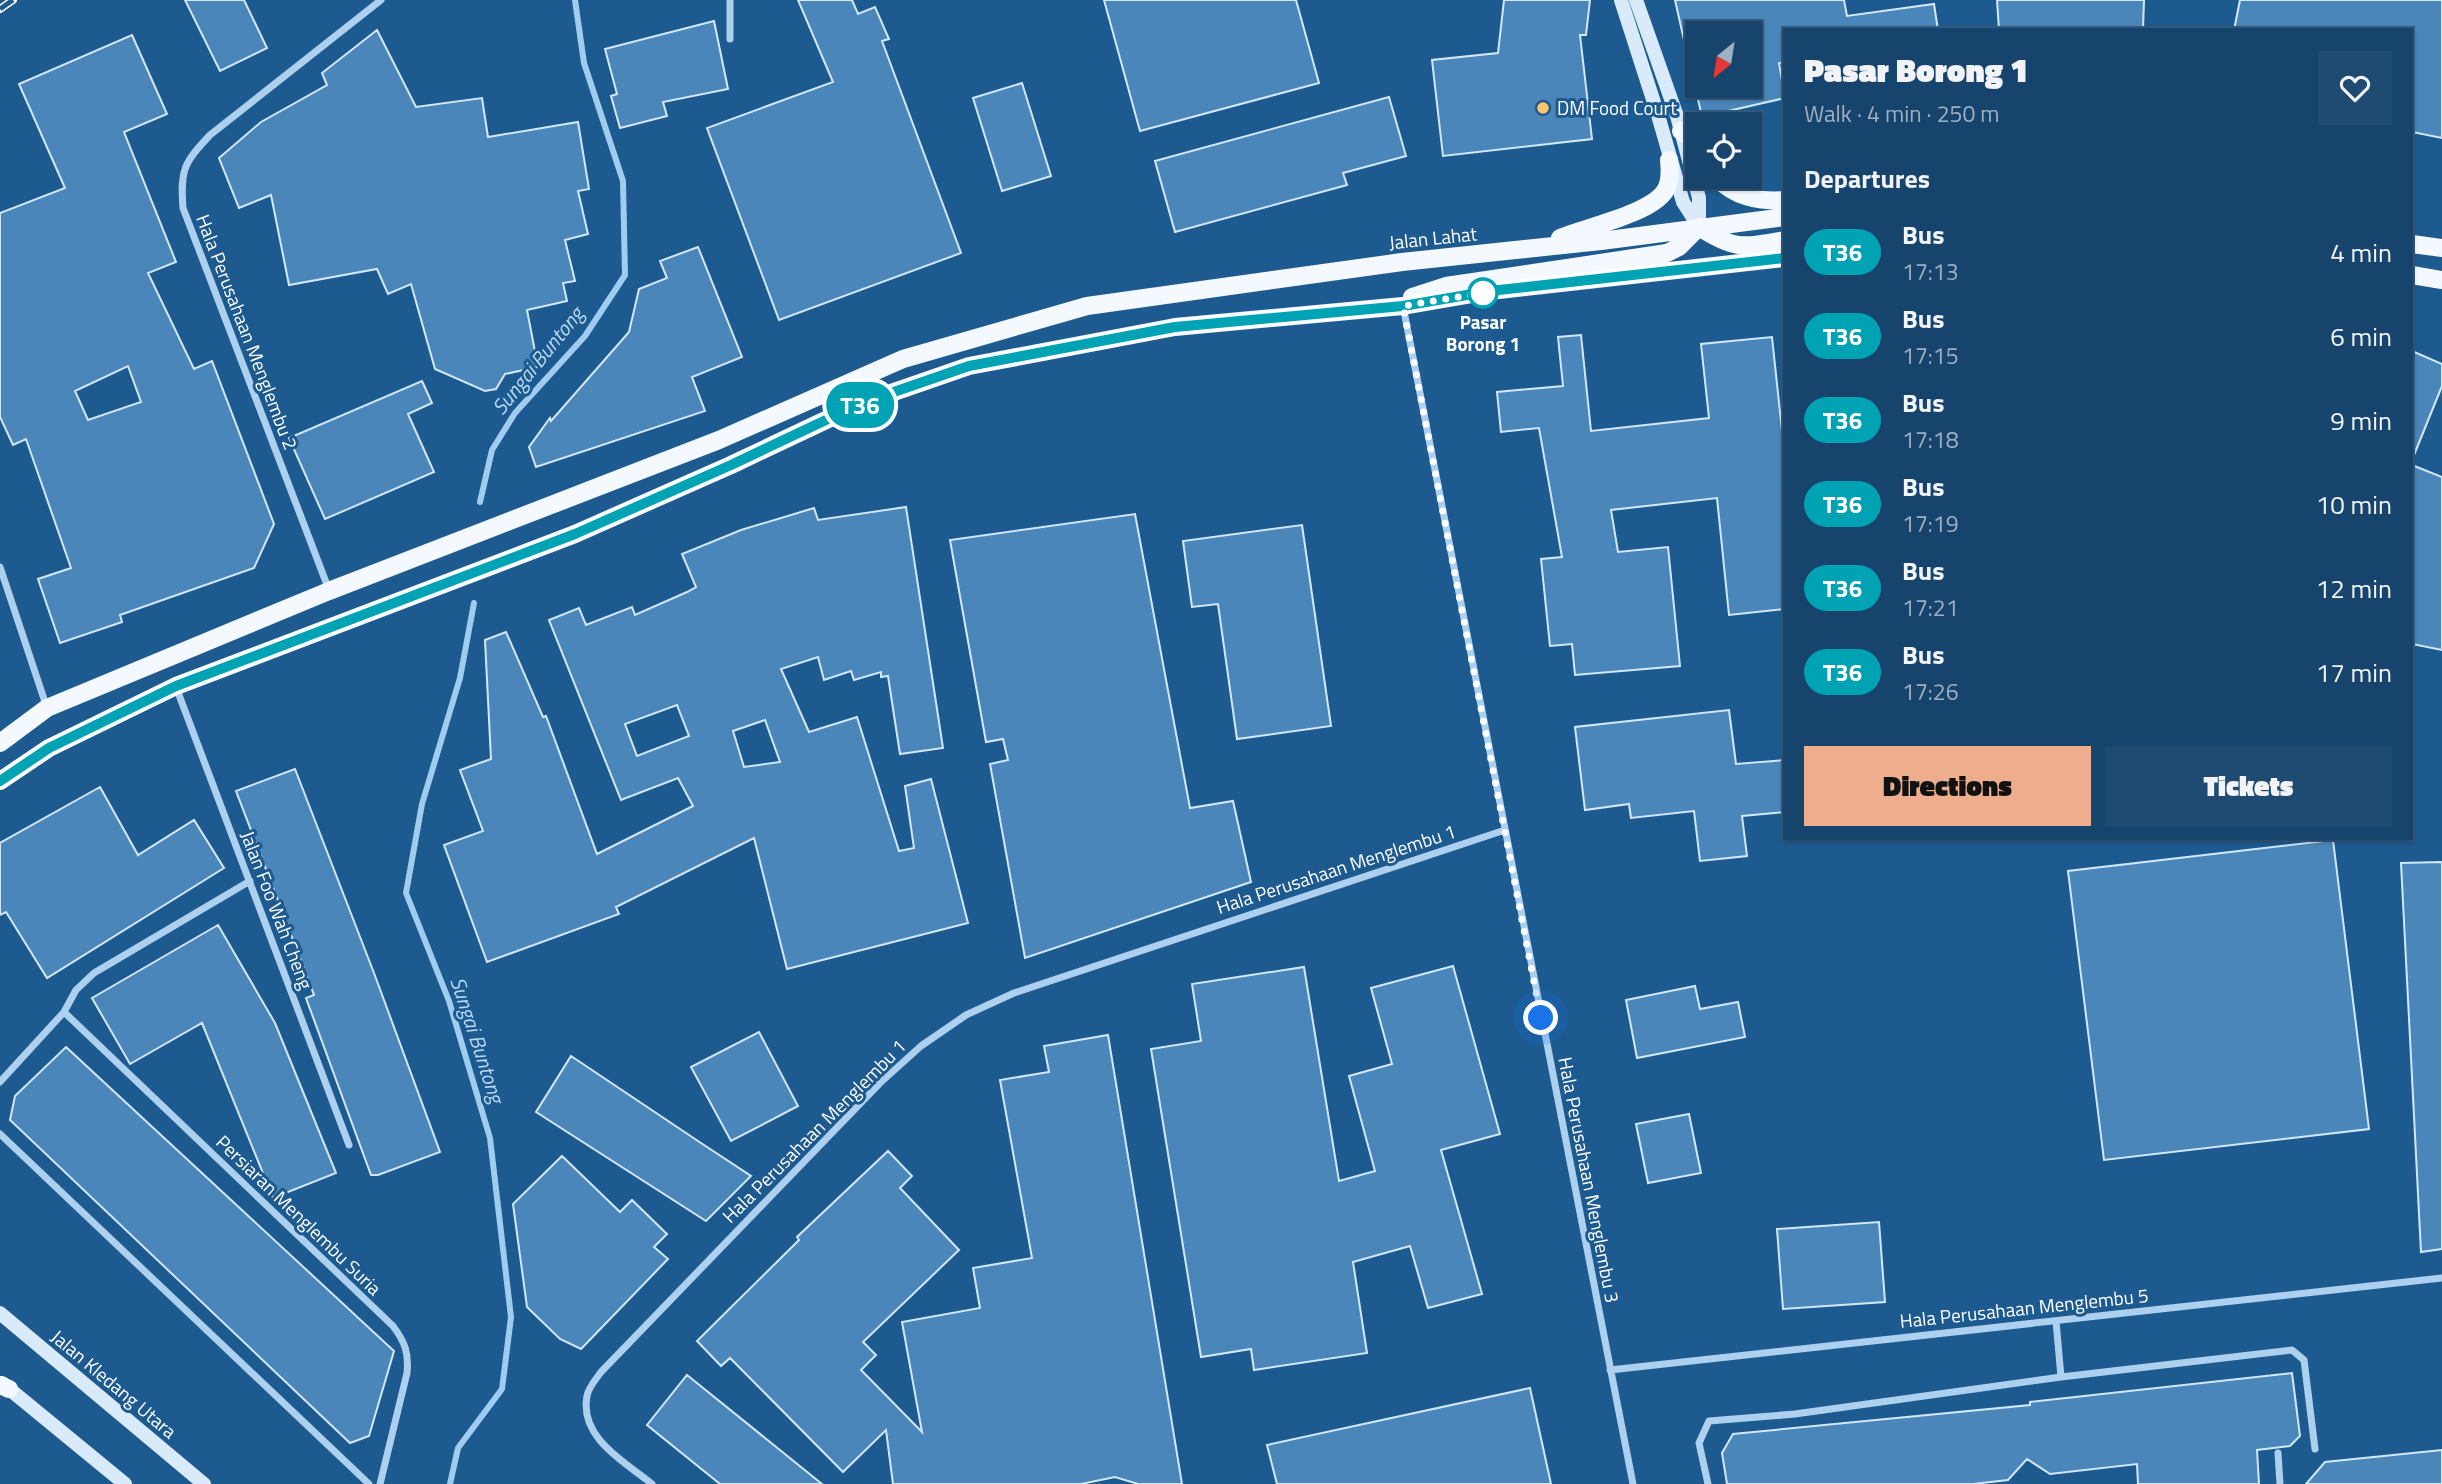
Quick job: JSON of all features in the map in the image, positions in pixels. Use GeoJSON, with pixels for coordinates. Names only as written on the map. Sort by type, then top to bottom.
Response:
{"type":"FeatureCollection","features":[{"type":"Feature","properties":{"kind":"main road"},"geometry":{"type":"LineString","coordinates":[[1681,131],[1685,134]]}},
{"type":"Feature","properties":{"kind":"main road"},"geometry":{"type":"LineString","coordinates":[[1548,246],[1561,238],[1632,213],[1654,202],[1665,191],[1671,174],[1669,160]]}},
{"type":"Feature","properties":{"kind":"main road"},"geometry":{"type":"LineString","coordinates":[[1729,189],[1745,197],[1783,200]]}},
{"type":"Feature","properties":{"kind":"main road","name":"Jalan Lahat"},"geometry":{"type":"LineString","coordinates":[[0,743],[47,708],[329,591],[719,440],[902,359],[1087,306],[1402,262],[1783,217]]}},
{"type":"Feature","properties":{"kind":"main road"},"geometry":{"type":"LineString","coordinates":[[1403,306],[1417,294],[1446,286],[1667,253],[1679,247],[1699,227],[1721,242],[1733,246],[1783,240]]}},
{"type":"Feature","properties":{"kind":"main road"},"geometry":{"type":"LineString","coordinates":[[2413,244],[2442,248]]}},
{"type":"Feature","properties":{"kind":"main road"},"geometry":{"type":"LineString","coordinates":[[0,781],[49,748],[176,686],[575,534],[862,403],[969,366],[1175,327],[1403,306],[1490,291],[1783,258]]}},
{"type":"Feature","properties":{"kind":"main road"},"geometry":{"type":"LineString","coordinates":[[2413,275],[2442,280]]}},
{"type":"Feature","properties":{"kind":"street","name":"Hala Perusahaan Menglembu 2"},"geometry":{"type":"LineString","coordinates":[[329,591],[183,208],[181,181],[189,158],[210,135],[381,0]]}},
{"type":"Feature","properties":{"kind":"street"},"geometry":{"type":"LineString","coordinates":[[730,0],[730,39]]}},
{"type":"Feature","properties":{"kind":"street"},"geometry":{"type":"LineString","coordinates":[[1621,0],[1683,202],[1699,227]]}},
{"type":"Feature","properties":{"kind":"street"},"geometry":{"type":"LineString","coordinates":[[1636,0],[1681,131],[1699,198],[1699,227]]}},
{"type":"Feature","properties":{"kind":"street","name":"Hala Perusahaan Menglembu 3"},"geometry":{"type":"LineString","coordinates":[[1403,306],[1633,1484]]}},
{"type":"Feature","properties":{"kind":"street"},"geometry":{"type":"LineString","coordinates":[[0,567],[47,708]]}},
{"type":"Feature","properties":{"kind":"street","name":"Jalan Foo Wah Cheng"},"geometry":{"type":"LineString","coordinates":[[176,686],[349,1145]]}},
{"type":"Feature","properties":{"kind":"street","name":"Hala Perusahaan Menglembu 1"},"geometry":{"type":"LineString","coordinates":[[652,1484],[598,1440],[586,1417],[587,1394],[601,1372],[880,1083],[921,1046],[966,1015],[1014,993],[1504,830]]}},
{"type":"Feature","properties":{"kind":"street"},"geometry":{"type":"LineString","coordinates":[[0,1082],[64,1012],[76,990],[94,973],[250,881]]}},
{"type":"Feature","properties":{"kind":"street","name":"Persiaran Menglembu Suria"},"geometry":{"type":"LineString","coordinates":[[64,1012],[393,1326],[404,1340],[408,1356],[407,1373],[380,1484]]}},
{"type":"Feature","properties":{"kind":"street"},"geometry":{"type":"LineString","coordinates":[[0,1134],[369,1484]]}},
{"type":"Feature","properties":{"kind":"street","name":"Hala Perusahaan Menglembu 5"},"geometry":{"type":"LineString","coordinates":[[1610,1370],[2442,1278]]}},
{"type":"Feature","properties":{"kind":"street","name":"Jalan Kledang Utara"},"geometry":{"type":"LineString","coordinates":[[0,1313],[204,1484]]}},
{"type":"Feature","properties":{"kind":"street"},"geometry":{"type":"LineString","coordinates":[[2056,1321],[2061,1377]]}},
{"type":"Feature","properties":{"kind":"street"},"geometry":{"type":"LineString","coordinates":[[1708,1484],[1699,1443],[1709,1421],[1795,1414],[2061,1377],[2292,1350],[2304,1360],[2315,1449]]}},
{"type":"Feature","properties":{"kind":"street"},"geometry":{"type":"LineString","coordinates":[[3,1385],[125,1484]]}},
{"type":"Feature","properties":{"kind":"street"},"geometry":{"type":"LineString","coordinates":[[2278,1453],[2280,1484]]}},
{"type":"Feature","properties":{"kind":"building"},"geometry":{"type":"Polygon","coordinates":[[[185,0],[244,0],[267,48],[220,71],[185,0]]]}},
{"type":"Feature","properties":{"kind":"building"},"geometry":{"type":"Polygon","coordinates":[[[798,0],[852,0],[858,14],[875,7],[889,39],[882,41],[961,253],[779,320],[707,128],[833,82],[798,0]]]}},
{"type":"Feature","properties":{"kind":"building"},"geometry":{"type":"Polygon","coordinates":[[[1104,0],[1296,0],[1319,83],[1140,131],[1104,0]]]}},
{"type":"Feature","properties":{"kind":"building"},"geometry":{"type":"Polygon","coordinates":[[[1504,0],[1590,0],[1586,35],[1580,35],[1592,139],[1443,156],[1432,60],[1498,53],[1504,0]]]}},
{"type":"Feature","properties":{"kind":"building"},"geometry":{"type":"Polygon","coordinates":[[[1675,0],[1844,0],[1847,16],[1934,4],[1938,28],[1783,28],[1783,62],[1779,63],[1783,98],[1724,112],[1701,112],[1698,98],[1762,98],[1762,21],[1685,21],[1685,45],[1675,0]]]}},
{"type":"Feature","properties":{"kind":"building"},"geometry":{"type":"Polygon","coordinates":[[[1997,0],[2144,0],[2143,28],[1999,28],[1997,0]]]}},
{"type":"Feature","properties":{"kind":"building"},"geometry":{"type":"Polygon","coordinates":[[[2240,0],[2442,0],[2442,138],[2413,132],[2413,28],[2234,28],[2240,0]]]}},
{"type":"Feature","properties":{"kind":"building"},"geometry":{"type":"Polygon","coordinates":[[[714,21],[728,89],[663,102],[667,116],[620,128],[611,96],[617,94],[605,49],[714,21]]]}},
{"type":"Feature","properties":{"kind":"building"},"geometry":{"type":"Polygon","coordinates":[[[377,30],[416,107],[482,98],[488,137],[578,122],[589,189],[578,191],[588,234],[565,240],[575,281],[563,283],[567,301],[527,310],[538,367],[505,374],[496,389],[485,391],[435,369],[411,284],[388,294],[377,269],[289,285],[271,195],[239,208],[219,158],[261,122],[327,85],[322,73],[377,30]]]}},
{"type":"Feature","properties":{"kind":"building"},"geometry":{"type":"Polygon","coordinates":[[[132,35],[167,114],[124,132],[176,262],[148,273],[194,369],[212,361],[274,524],[254,568],[120,615],[122,622],[60,643],[38,579],[71,568],[26,439],[13,445],[0,417],[0,213],[65,188],[19,84],[132,35]],[[128,366],[75,391],[88,420],[141,402],[128,366]]]}},
{"type":"Feature","properties":{"kind":"building"},"geometry":{"type":"Polygon","coordinates":[[[1022,83],[1051,176],[1002,191],[973,98],[1022,83]]]}},
{"type":"Feature","properties":{"kind":"building"},"geometry":{"type":"Polygon","coordinates":[[[1389,97],[1406,156],[1343,173],[1347,185],[1175,232],[1155,161],[1389,97]]]}},
{"type":"Feature","properties":{"kind":"building"},"geometry":{"type":"Polygon","coordinates":[[[698,247],[742,357],[692,377],[705,411],[536,467],[529,447],[550,418],[551,421],[629,332],[639,289],[667,278],[660,261],[698,247]]]}},
{"type":"Feature","properties":{"kind":"building"},"geometry":{"type":"Polygon","coordinates":[[[1581,335],[1591,431],[1709,418],[1701,344],[1772,337],[1783,440],[1783,609],[1729,615],[1717,498],[1611,510],[1618,552],[1668,547],[1680,666],[1575,675],[1572,644],[1550,646],[1541,559],[1562,557],[1539,428],[1501,432],[1497,392],[1563,386],[1558,337],[1581,335]]]}},
{"type":"Feature","properties":{"kind":"building"},"geometry":{"type":"Polygon","coordinates":[[[2413,351],[2442,364],[2442,386],[2413,458],[2413,351]]]}},
{"type":"Feature","properties":{"kind":"building"},"geometry":{"type":"Polygon","coordinates":[[[422,381],[432,403],[408,414],[434,472],[325,519],[289,438],[422,381]]]}},
{"type":"Feature","properties":{"kind":"building"},"geometry":{"type":"Polygon","coordinates":[[[2413,465],[2442,477],[2442,650],[2413,644],[2413,465]]]}},
{"type":"Feature","properties":{"kind":"building"},"geometry":{"type":"Polygon","coordinates":[[[906,507],[943,748],[900,754],[888,676],[881,677],[881,672],[854,680],[851,671],[824,680],[818,657],[781,669],[809,732],[857,717],[899,851],[914,848],[905,786],[931,779],[968,923],[787,969],[754,838],[616,907],[619,914],[487,962],[444,845],[483,831],[460,770],[491,759],[485,640],[506,632],[543,717],[546,716],[597,854],[693,806],[678,778],[621,800],[549,620],[579,608],[586,625],[632,607],[635,615],[696,587],[682,554],[741,530],[814,508],[818,520],[906,507]],[[677,705],[625,724],[637,756],[689,736],[677,705]],[[765,720],[733,731],[744,767],[780,762],[765,720]]]}},
{"type":"Feature","properties":{"kind":"building"},"geometry":{"type":"Polygon","coordinates":[[[1135,514],[1190,808],[1233,801],[1251,882],[1025,958],[990,764],[1008,760],[1003,739],[986,742],[950,540],[1135,514]]]}},
{"type":"Feature","properties":{"kind":"building"},"geometry":{"type":"Polygon","coordinates":[[[1302,525],[1331,726],[1237,739],[1218,604],[1192,607],[1183,541],[1302,525]]]}},
{"type":"Feature","properties":{"kind":"building"},"geometry":{"type":"Polygon","coordinates":[[[1729,710],[1736,764],[1783,760],[1783,812],[1742,816],[1747,856],[1700,861],[1694,811],[1631,818],[1629,804],[1585,810],[1575,727],[1729,710]]]}},
{"type":"Feature","properties":{"kind":"building"},"geometry":{"type":"Polygon","coordinates":[[[295,769],[440,1152],[378,1175],[371,1175],[306,998],[314,995],[236,791],[295,769]]]}},
{"type":"Feature","properties":{"kind":"building"},"geometry":{"type":"Polygon","coordinates":[[[100,787],[138,855],[194,820],[224,868],[47,978],[6,912],[0,915],[0,843],[100,787]]]}},
{"type":"Feature","properties":{"kind":"building"},"geometry":{"type":"Polygon","coordinates":[[[2333,840],[2369,1129],[2104,1160],[2068,871],[2333,840]]]}},
{"type":"Feature","properties":{"kind":"building"},"geometry":{"type":"Polygon","coordinates":[[[2442,862],[2442,1249],[2421,1252],[2401,863],[2442,862]]]}},
{"type":"Feature","properties":{"kind":"building"},"geometry":{"type":"Polygon","coordinates":[[[218,925],[275,1023],[336,1173],[273,1198],[202,1023],[130,1064],[92,998],[218,925]]]}},
{"type":"Feature","properties":{"kind":"building"},"geometry":{"type":"Polygon","coordinates":[[[1453,966],[1500,1134],[1441,1150],[1482,1294],[1428,1308],[1410,1246],[1353,1262],[1367,1353],[1254,1370],[1251,1349],[1201,1357],[1151,1049],[1201,1041],[1192,984],[1304,967],[1339,1181],[1375,1171],[1349,1076],[1392,1064],[1371,988],[1453,966]]]}},
{"type":"Feature","properties":{"kind":"building"},"geometry":{"type":"Polygon","coordinates":[[[1695,986],[1700,1009],[1738,1002],[1745,1037],[1637,1058],[1626,1000],[1695,986]]]}},
{"type":"Feature","properties":{"kind":"building"},"geometry":{"type":"Polygon","coordinates":[[[759,1032],[798,1106],[731,1141],[691,1067],[759,1032]]]}},
{"type":"Feature","properties":{"kind":"building"},"geometry":{"type":"Polygon","coordinates":[[[1108,1035],[1182,1484],[1138,1484],[1115,1477],[1081,1484],[893,1484],[886,1430],[843,1472],[730,1358],[721,1366],[697,1341],[799,1240],[797,1237],[888,1151],[912,1176],[900,1188],[959,1250],[863,1342],[876,1355],[861,1370],[922,1432],[902,1322],[980,1308],[973,1268],[1032,1258],[1000,1080],[1049,1072],[1044,1046],[1108,1035]]]}},
{"type":"Feature","properties":{"kind":"building"},"geometry":{"type":"Polygon","coordinates":[[[66,1047],[394,1351],[369,1436],[350,1443],[10,1120],[15,1096],[66,1047]]]}},
{"type":"Feature","properties":{"kind":"building"},"geometry":{"type":"Polygon","coordinates":[[[571,1056],[751,1176],[706,1221],[536,1112],[571,1056]]]}},
{"type":"Feature","properties":{"kind":"building"},"geometry":{"type":"Polygon","coordinates":[[[1689,1114],[1701,1173],[1648,1183],[1636,1124],[1689,1114]]]}},
{"type":"Feature","properties":{"kind":"building"},"geometry":{"type":"Polygon","coordinates":[[[562,1156],[620,1212],[632,1200],[667,1234],[654,1247],[668,1259],[581,1349],[560,1339],[527,1307],[513,1204],[562,1156]]]}},
{"type":"Feature","properties":{"kind":"building"},"geometry":{"type":"Polygon","coordinates":[[[1879,1222],[1885,1302],[1783,1309],[1777,1229],[1879,1222]]]}},
{"type":"Feature","properties":{"kind":"building"},"geometry":{"type":"Polygon","coordinates":[[[2292,1373],[2300,1436],[2290,1446],[2257,1450],[2259,1484],[2138,1484],[2137,1464],[2050,1474],[2027,1459],[2008,1480],[1973,1484],[1727,1484],[1722,1453],[1733,1434],[2030,1405],[2030,1402],[2292,1373]]]}},
{"type":"Feature","properties":{"kind":"building"},"geometry":{"type":"Polygon","coordinates":[[[687,1375],[822,1484],[720,1484],[647,1425],[687,1375]]]}},
{"type":"Feature","properties":{"kind":"building"},"geometry":{"type":"Polygon","coordinates":[[[1530,1388],[1551,1484],[1277,1484],[1267,1445],[1530,1388]]]}},
{"type":"Feature","properties":{"kind":"building"},"geometry":{"type":"Polygon","coordinates":[[[2442,1450],[2442,1484],[2306,1484],[2325,1462],[2442,1450]]]}},
{"type":"Feature","properties":{"kind":"waterway","name":"Sungai Buntong"},"geometry":{"type":"LineString","coordinates":[[480,502],[492,450],[515,413],[585,336],[625,275],[623,181],[584,63],[575,0]]}},
{"type":"Feature","properties":{"kind":"waterway","name":"Sungai Buntong"},"geometry":{"type":"LineString","coordinates":[[450,1484],[458,1448],[502,1389],[511,1317],[490,1138],[449,1001],[406,893],[422,804],[460,678],[474,603]]}},
{"type":"Feature","properties":{"kind":"railway"},"geometry":{"type":"LineString","coordinates":[[0,9],[13,0]]}},
{"type":"Feature","properties":{"kind":"bus line","name":"T36"},"geometry":{"type":"LineString","coordinates":[[0,781],[49,748],[176,686],[575,534],[862,403],[969,366],[1175,327],[1270,316],[1403,306],[1490,291],[1783,258]]}},
{"type":"Feature","properties":{"kind":"place","name":"DM Food Court"},"geometry":{"type":"Point","coordinates":[1543,108]}},
{"type":"Feature","properties":{"kind":"place","name":"Pasar Borong 1"},"geometry":{"type":"Point","coordinates":[1483,293]}},
{"type":"Feature","properties":{"kind":"route"},"geometry":{"type":"LineString","coordinates":[[1483,293],[1485,292],[1403,306],[1541,1018]]}}]}
